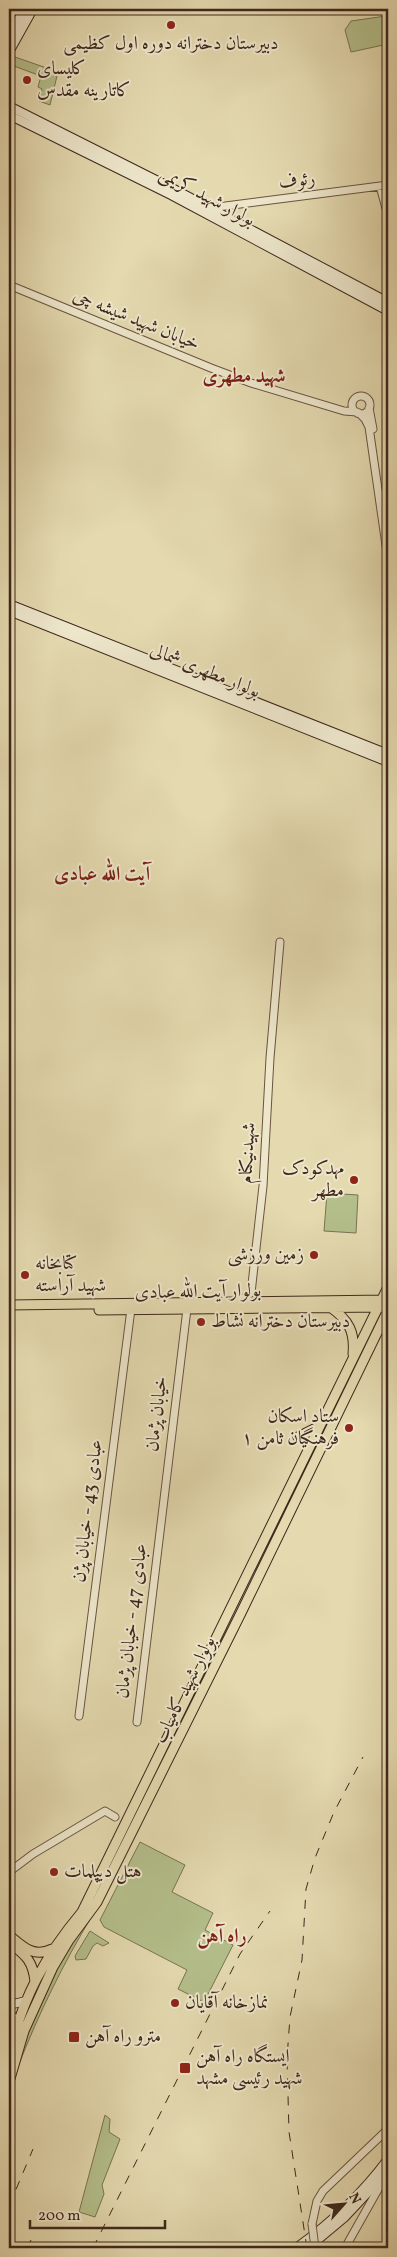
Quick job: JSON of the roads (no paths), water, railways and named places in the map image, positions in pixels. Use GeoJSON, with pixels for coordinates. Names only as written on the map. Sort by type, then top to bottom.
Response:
{"type":"FeatureCollection","features":[{"type":"Feature","properties":{"kind":"main road"},"geometry":{"type":"LineString","coordinates":[[9,36],[24,9]]}},
{"type":"Feature","properties":{"kind":"main road"},"geometry":{"type":"LineString","coordinates":[[9,52],[33,9]]}},
{"type":"Feature","properties":{"kind":"main road","name":"بولوار شهید کریمی"},"geometry":{"type":"LineString","coordinates":[[9,108],[173,192],[388,311]]}},
{"type":"Feature","properties":{"kind":"main road","name":"بولوار شهید کریمی"},"geometry":{"type":"LineString","coordinates":[[173,192],[210,208],[388,302]]}},
{"type":"Feature","properties":{"kind":"main road","name":"بولوار مطهری شمالی"},"geometry":{"type":"LineString","coordinates":[[9,604],[340,739],[388,762]]}},
{"type":"Feature","properties":{"kind":"main road","name":"بولوار مطهری شمالی"},"geometry":{"type":"LineString","coordinates":[[9,611],[340,739],[388,754]]}},
{"type":"Feature","properties":{"kind":"main road","name":"بولوار شهید کامیاب"},"geometry":{"type":"LineString","coordinates":[[9,2082],[24,2031],[53,1967],[69,1940],[97,1902],[376,1338],[388,1287]]}},
{"type":"Feature","properties":{"kind":"main road","name":"بولوار آیت الله عبادی"},"geometry":{"type":"LineString","coordinates":[[9,1305],[226,1301],[330,1307],[385,1304]]}},
{"type":"Feature","properties":{"kind":"main road","name":"بولوار آیت الله عبادی"},"geometry":{"type":"LineString","coordinates":[[9,1311],[187,1309],[253,1304],[385,1304]]}},
{"type":"Feature","properties":{"kind":"main road","name":"بولوار شهید کامیاب"},"geometry":{"type":"LineString","coordinates":[[9,2054],[10,2041],[35,1982],[52,1949],[82,1912],[318,1427],[385,1304]]}},
{"type":"Feature","properties":{"kind":"main road"},"geometry":{"type":"LineString","coordinates":[[330,1307],[348,1321],[353,1331],[353,1361]]}},
{"type":"Feature","properties":{"kind":"main road"},"geometry":{"type":"LineString","coordinates":[[376,1338],[388,1326]]}},
{"type":"Feature","properties":{"kind":"main road"},"geometry":{"type":"LineString","coordinates":[[298,1437],[318,1427]]}},
{"type":"Feature","properties":{"kind":"main road"},"geometry":{"type":"LineString","coordinates":[[229,1611],[240,1615]]}},
{"type":"Feature","properties":{"kind":"main road"},"geometry":{"type":"LineString","coordinates":[[9,1935],[29,1955],[34,1967],[35,1982]]}},
{"type":"Feature","properties":{"kind":"main road"},"geometry":{"type":"LineString","coordinates":[[9,1942],[29,1955]]}},
{"type":"Feature","properties":{"kind":"main road"},"geometry":{"type":"LineString","coordinates":[[29,1955],[52,1949]]}},
{"type":"Feature","properties":{"kind":"main road"},"geometry":{"type":"LineString","coordinates":[[9,2003],[26,2001]]}},
{"type":"Feature","properties":{"kind":"main road"},"geometry":{"type":"LineString","coordinates":[[9,2012],[15,2020],[16,2029]]}},
{"type":"Feature","properties":{"kind":"main road"},"geometry":{"type":"LineString","coordinates":[[296,2248],[328,2224],[356,2198],[388,2159]]}},
{"type":"Feature","properties":{"kind":"main road"},"geometry":{"type":"LineString","coordinates":[[308,2248],[344,2218],[388,2171]]}},
{"type":"Feature","properties":{"kind":"street","name":"رئوف"},"geometry":{"type":"LineString","coordinates":[[210,208],[388,185]]}},
{"type":"Feature","properties":{"kind":"street"},"geometry":{"type":"LineString","coordinates":[[380,186],[388,216]]}},
{"type":"Feature","properties":{"kind":"street","name":"خیابان شهید شیشه چی"},"geometry":{"type":"LineString","coordinates":[[9,285],[252,383],[344,411],[358,412]]}},
{"type":"Feature","properties":{"kind":"street"},"geometry":{"type":"LineString","coordinates":[[377,476],[367,422],[353,406],[354,400],[360,396],[366,398],[370,403],[369,408],[388,559]]}},
{"type":"Feature","properties":{"kind":"street","name":"خیابان شهید شیشه چی"},"geometry":{"type":"LineString","coordinates":[[309,400],[342,405],[354,400]]}},
{"type":"Feature","properties":{"kind":"street"},"geometry":{"type":"LineString","coordinates":[[358,412],[365,413],[369,408]]}},
{"type":"Feature","properties":{"kind":"street","name":"شهیدنیکنام"},"geometry":{"type":"LineString","coordinates":[[255,1272],[264,1186],[270,1058],[280,942]]}},
{"type":"Feature","properties":{"kind":"street"},"geometry":{"type":"LineString","coordinates":[[226,1301],[248,1295],[252,1290],[255,1272]]}},
{"type":"Feature","properties":{"kind":"street"},"geometry":{"type":"LineString","coordinates":[[253,1304],[255,1272]]}},
{"type":"Feature","properties":{"kind":"street","name":"عبادی 43 - خیابان پژن"},"geometry":{"type":"LineString","coordinates":[[80,1716],[131,1309]]}},
{"type":"Feature","properties":{"kind":"street","name":"خیابان پژمان"},"geometry":{"type":"LineString","coordinates":[[160,1523],[187,1309]]}},
{"type":"Feature","properties":{"kind":"street","name":"عبادی 47 - خیابان پژمان"},"geometry":{"type":"LineString","coordinates":[[137,1722],[160,1523]]}},
{"type":"Feature","properties":{"kind":"street"},"geometry":{"type":"LineString","coordinates":[[9,1872],[33,1854],[105,1811],[115,1817]]}},
{"type":"Feature","properties":{"kind":"street"},"geometry":{"type":"LineString","coordinates":[[315,2248],[312,2224],[317,2201],[322,2192],[388,2129]]}},
{"type":"Feature","properties":{"kind":"street"},"geometry":{"type":"LineString","coordinates":[[345,2248],[388,2171]]}},
{"type":"Feature","properties":{"kind":"railway"},"geometry":{"type":"LineString","coordinates":[[307,2248],[289,2132],[287,2058],[290,2017],[302,1960],[306,1889],[315,1858],[334,1812],[363,1757]]}},
{"type":"Feature","properties":{"kind":"railway"},"geometry":{"type":"LineString","coordinates":[[93,2248],[240,1954],[270,1911]]}},
{"type":"Feature","properties":{"kind":"railway"},"geometry":{"type":"LineString","coordinates":[[9,2206],[33,2149]]}},
{"type":"Feature","properties":{"kind":"railway"},"geometry":{"type":"LineString","coordinates":[[27,2248],[33,2236]]}},
{"type":"Feature","properties":{"kind":"place","name":"دبیرستان دخترانه دوره اول کظیمی"},"geometry":{"type":"Point","coordinates":[171,25]}},
{"type":"Feature","properties":{"kind":"place","name":"کلیسای کاتارینه مقدس"},"geometry":{"type":"Point","coordinates":[27,80]}},
{"type":"Feature","properties":{"kind":"place","name":"مهدکودک مطهر"},"geometry":{"type":"Point","coordinates":[354,1180]}},
{"type":"Feature","properties":{"kind":"place","name":"زمین ورزشی"},"geometry":{"type":"Point","coordinates":[314,1255]}},
{"type":"Feature","properties":{"kind":"place","name":"کتابخانه شهید آراسته"},"geometry":{"type":"Point","coordinates":[25,1275]}},
{"type":"Feature","properties":{"kind":"place","name":"دبیرستان دخترانه نشاط"},"geometry":{"type":"Point","coordinates":[201,1322]}},
{"type":"Feature","properties":{"kind":"place","name":"ستاد اسکان فرهنگیان ثامن ۱"},"geometry":{"type":"Point","coordinates":[349,1428]}},
{"type":"Feature","properties":{"kind":"place","name":"هتل دیپلمات"},"geometry":{"type":"Point","coordinates":[54,1872]}},
{"type":"Feature","properties":{"kind":"place","name":"نمازخانه آقایان"},"geometry":{"type":"Point","coordinates":[175,2003]}},
{"type":"Feature","properties":{"kind":"place","name":"مترو راه آهن"},"geometry":{"type":"Point","coordinates":[74,2037]}},
{"type":"Feature","properties":{"kind":"place","name":"ایستگاه راه آهن شهید رئیسی مشهد"},"geometry":{"type":"Point","coordinates":[185,2068]}},
{"type":"Feature","properties":{"kind":"district","name":"شهید مطهری"},"geometry":{"type":"Point","coordinates":[244,377]}},
{"type":"Feature","properties":{"kind":"district","name":"آیت الله عبادی"},"geometry":{"type":"Point","coordinates":[102,875]}},
{"type":"Feature","properties":{"kind":"district","name":"راه آهن"},"geometry":{"type":"Point","coordinates":[222,1937]}}]}
